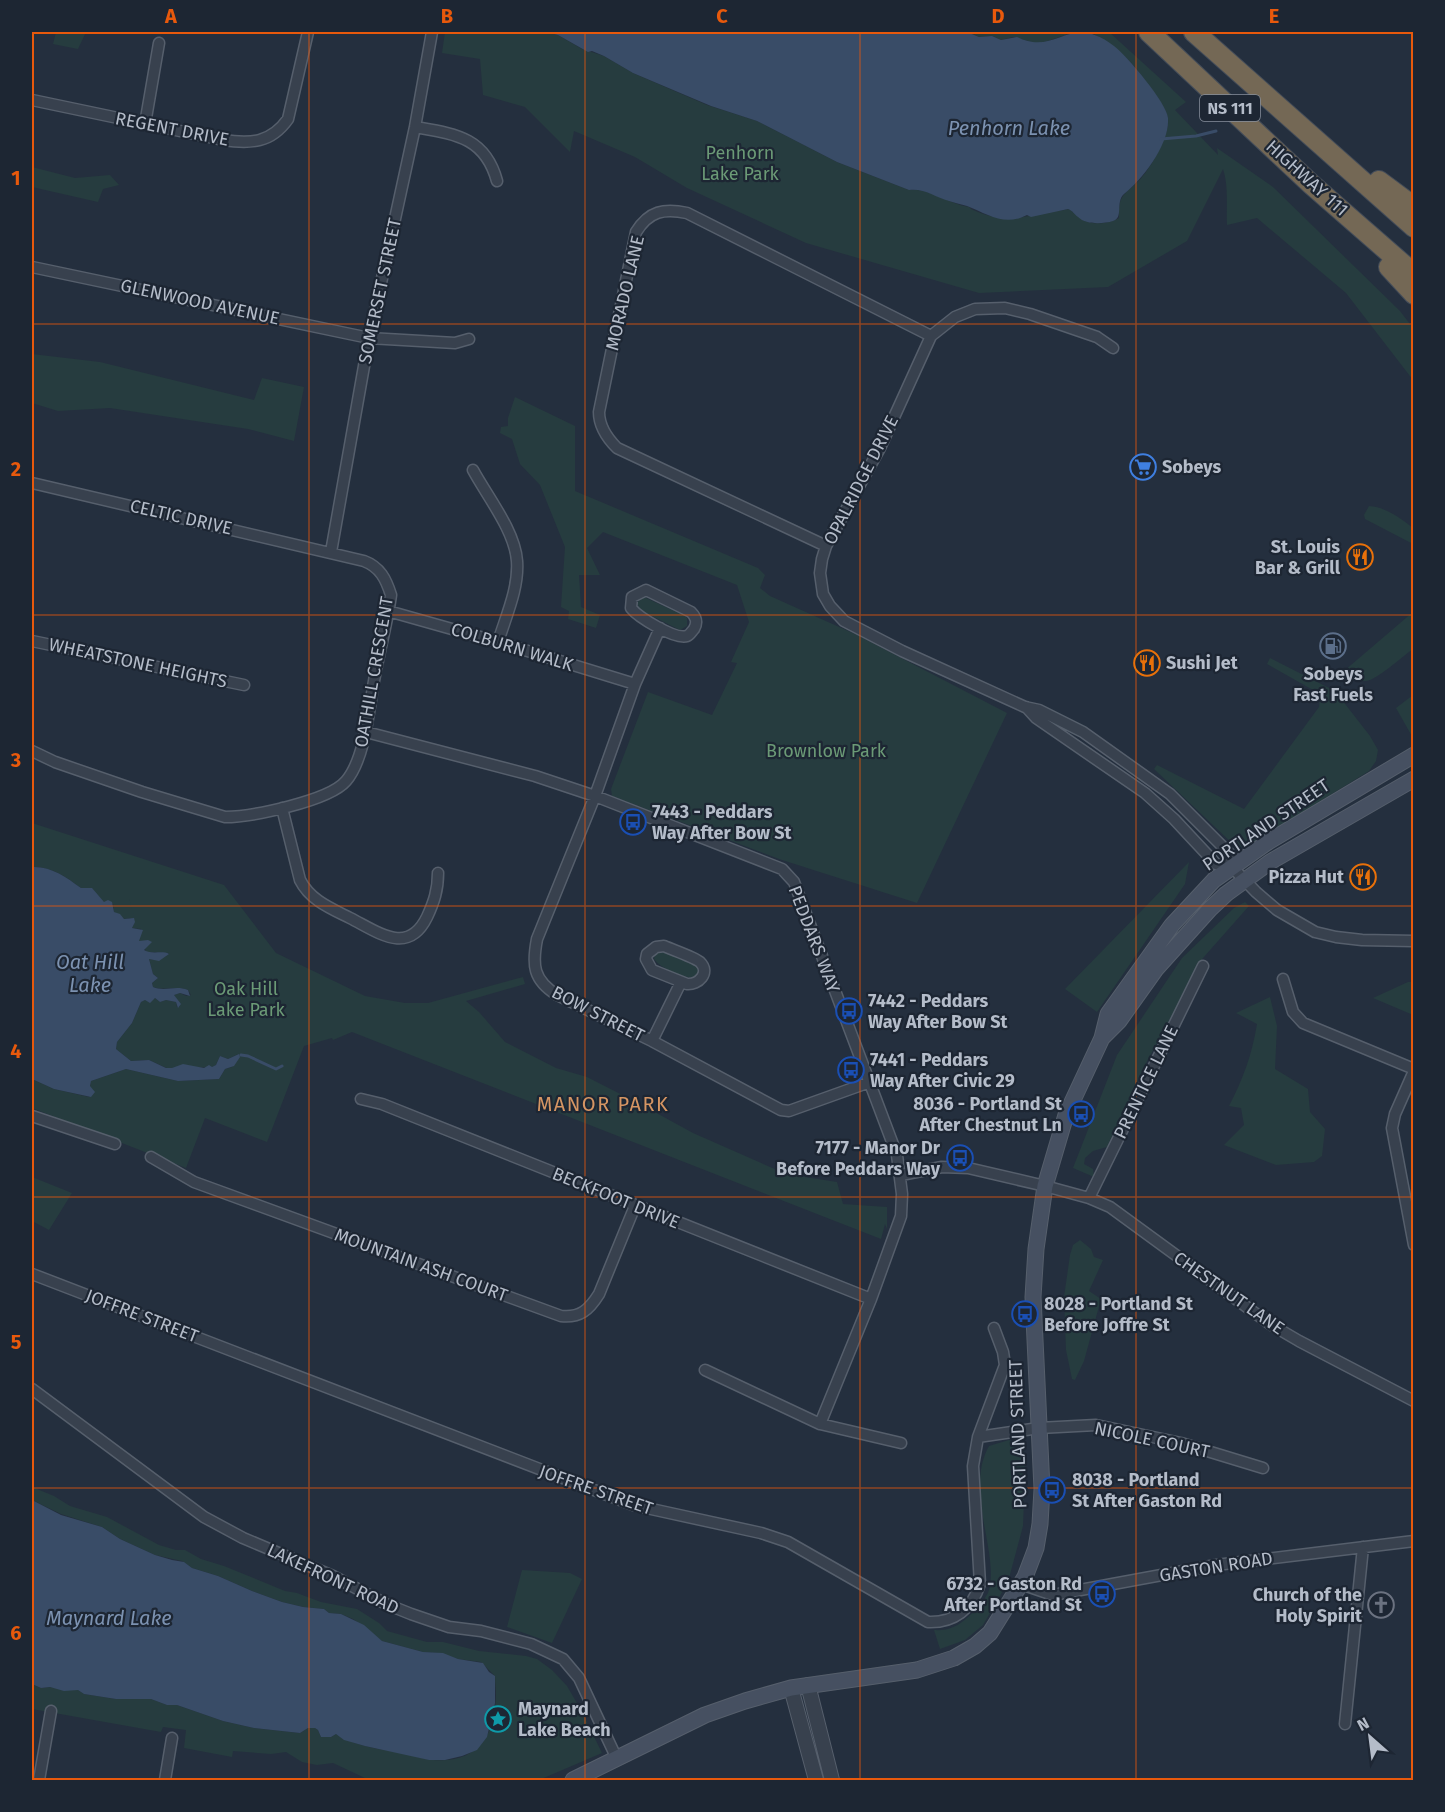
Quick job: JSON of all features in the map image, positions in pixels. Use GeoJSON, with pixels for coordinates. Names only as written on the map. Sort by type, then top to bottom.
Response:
{"type":"FeatureCollection","features":[{"type":"Feature","properties":{"kind":"highway","name":"HIGHWAY 111"},"geometry":{"type":"LineString","coordinates":[[1149,32],[1311,184],[1413,274]]}},
{"type":"Feature","properties":{"kind":"highway","name":"HIGHWAY 111"},"geometry":{"type":"LineString","coordinates":[[1194,32],[1413,227]]}},
{"type":"Feature","properties":{"kind":"highway"},"geometry":{"type":"LineString","coordinates":[[1268,99],[1413,207]]}},
{"type":"Feature","properties":{"kind":"highway"},"geometry":{"type":"LineString","coordinates":[[1311,184],[1413,294]]}},
{"type":"Feature","properties":{"kind":"main road","name":"PORTLAND STREET"},"geometry":{"type":"LineString","coordinates":[[573,1780],[705,1715],[776,1691],[917,1670],[954,1658],[975,1646],[990,1633],[1021,1584],[1036,1548],[1042,1489],[1033,1297],[1038,1227],[1045,1186],[1066,1114],[1102,1038],[1119,1021],[1156,969],[1223,897],[1238,873],[1306,818],[1413,756]]}},
{"type":"Feature","properties":{"kind":"main road","name":"PORTLAND STREET"},"geometry":{"type":"LineString","coordinates":[[1238,873],[1270,862],[1413,779]]}},
{"type":"Feature","properties":{"kind":"street","name":"REGENT DRIVE"},"geometry":{"type":"LineString","coordinates":[[32,100],[237,142],[260,140],[280,131],[288,119],[308,32]]}},
{"type":"Feature","properties":{"kind":"street","name":"SOMERSET STREET"},"geometry":{"type":"LineString","coordinates":[[331,552],[369,338],[415,127],[432,32]]}},
{"type":"Feature","properties":{"kind":"street"},"geometry":{"type":"LineString","coordinates":[[146,124],[159,43]]}},
{"type":"Feature","properties":{"kind":"street"},"geometry":{"type":"LineString","coordinates":[[415,127],[439,131],[474,142],[482,149],[493,169],[496,181]]}},
{"type":"Feature","properties":{"kind":"street","name":"MORADO LANE"},"geometry":{"type":"LineString","coordinates":[[826,546],[617,448],[605,433],[599,412],[636,232],[649,217],[664,210],[687,213],[931,336]]}},
{"type":"Feature","properties":{"kind":"street","name":"GLENWOOD AVENUE"},"geometry":{"type":"LineString","coordinates":[[32,267],[369,338],[455,343],[469,339]]}},
{"type":"Feature","properties":{"kind":"street","name":"OPALRIDGE DRIVE"},"geometry":{"type":"LineString","coordinates":[[1113,348],[1097,337],[1005,308],[975,309],[955,317],[931,336],[880,448],[826,546],[820,580],[826,600],[839,617],[902,651],[1025,707],[1039,710],[1083,732],[1170,794],[1229,853],[1238,873]]}},
{"type":"Feature","properties":{"kind":"street"},"geometry":{"type":"LineString","coordinates":[[473,470],[512,540],[517,563],[512,596],[498,642]]}},
{"type":"Feature","properties":{"kind":"street","name":"CELTIC DRIVE"},"geometry":{"type":"LineString","coordinates":[[32,483],[331,552]]}},
{"type":"Feature","properties":{"kind":"street","name":"OATHILL CRESCENT"},"geometry":{"type":"LineString","coordinates":[[32,751],[55,762],[142,792],[225,817],[282,808],[338,789],[354,770],[366,732],[391,595],[388,583],[374,565],[331,552]]}},
{"type":"Feature","properties":{"kind":"street"},"geometry":{"type":"LineString","coordinates":[[646,590],[691,612],[695,617],[694,628],[687,636],[680,636],[660,628],[631,608],[632,597],[646,590]]}},
{"type":"Feature","properties":{"kind":"street","name":"COLBURN WALK"},"geometry":{"type":"LineString","coordinates":[[388,610],[635,684]]}},
{"type":"Feature","properties":{"kind":"street","name":"BOW STREET"},"geometry":{"type":"LineString","coordinates":[[660,628],[635,684],[595,796],[537,939],[534,962],[537,975],[547,989],[557,995],[652,1041],[781,1110],[789,1111],[870,1083]]}},
{"type":"Feature","properties":{"kind":"street","name":"WHEATSTONE HEIGHTS"},"geometry":{"type":"LineString","coordinates":[[32,641],[244,685]]}},
{"type":"Feature","properties":{"kind":"street","name":"OPALRIDGE DRIVE"},"geometry":{"type":"LineString","coordinates":[[1025,707],[1145,793],[1174,819],[1216,864],[1238,873]]}},
{"type":"Feature","properties":{"kind":"street","name":"PEDDARS WAY"},"geometry":{"type":"LineString","coordinates":[[366,732],[535,776],[595,796],[782,869],[794,882],[897,1155],[901,1175],[901,1215],[871,1299],[820,1424]]}},
{"type":"Feature","properties":{"kind":"street"},"geometry":{"type":"LineString","coordinates":[[282,808],[304,888],[320,902],[378,932],[394,938],[414,935],[421,928],[434,902],[438,889],[438,873]]}},
{"type":"Feature","properties":{"kind":"street"},"geometry":{"type":"LineString","coordinates":[[1238,873],[1277,910],[1315,932],[1349,939],[1413,941]]}},
{"type":"Feature","properties":{"kind":"street"},"geometry":{"type":"LineString","coordinates":[[664,946],[700,962],[703,976],[699,981],[693,985],[681,982],[652,970],[648,965],[647,954],[656,947],[664,946]]}},
{"type":"Feature","properties":{"kind":"street","name":"PRENTICE LANE"},"geometry":{"type":"LineString","coordinates":[[1089,1198],[1203,966]]}},
{"type":"Feature","properties":{"kind":"street"},"geometry":{"type":"LineString","coordinates":[[1283,980],[1293,1012],[1303,1023],[1413,1070],[1395,1114],[1392,1128],[1413,1245]]}},
{"type":"Feature","properties":{"kind":"street"},"geometry":{"type":"LineString","coordinates":[[652,1041],[681,982]]}},
{"type":"Feature","properties":{"kind":"street","name":"BECKFOOT DRIVE"},"geometry":{"type":"LineString","coordinates":[[361,1099],[382,1104],[871,1299]]}},
{"type":"Feature","properties":{"kind":"street"},"geometry":{"type":"LineString","coordinates":[[32,1116],[116,1144]]}},
{"type":"Feature","properties":{"kind":"street","name":"MOUNTAIN ASH COURT"},"geometry":{"type":"LineString","coordinates":[[151,1156],[194,1182],[561,1316],[570,1317],[581,1314],[591,1307],[635,1206]]}},
{"type":"Feature","properties":{"kind":"street","name":"CHESTNUT LANE"},"geometry":{"type":"LineString","coordinates":[[901,1175],[942,1167],[968,1168],[1089,1198],[1110,1207],[1270,1324],[1413,1401]]}},
{"type":"Feature","properties":{"kind":"street","name":"JOFFRE STREET"},"geometry":{"type":"LineString","coordinates":[[32,1274],[633,1505],[761,1533],[788,1542],[928,1622],[938,1623],[961,1614],[977,1594],[980,1584],[973,1466],[978,1437],[1005,1365],[1004,1352],[993,1328]]}},
{"type":"Feature","properties":{"kind":"street"},"geometry":{"type":"LineString","coordinates":[[705,1370],[820,1424],[902,1443]]}},
{"type":"Feature","properties":{"kind":"street","name":"LAKEFRONT ROAD"},"geometry":{"type":"LineString","coordinates":[[32,1389],[204,1517],[243,1538],[333,1576],[386,1604],[411,1614],[450,1627],[481,1631],[531,1644],[563,1659],[579,1678],[617,1759]]}},
{"type":"Feature","properties":{"kind":"street","name":"NICOLE COURT"},"geometry":{"type":"LineString","coordinates":[[1039,1428],[1096,1425],[1180,1443],[1263,1468]]}},
{"type":"Feature","properties":{"kind":"street"},"geometry":{"type":"LineString","coordinates":[[978,1437],[1039,1428]]}},
{"type":"Feature","properties":{"kind":"street","name":"GASTON ROAD"},"geometry":{"type":"LineString","coordinates":[[1021,1584],[1053,1595],[1216,1565],[1413,1541]]}},
{"type":"Feature","properties":{"kind":"street"},"geometry":{"type":"LineString","coordinates":[[1345,1724],[1363,1547]]}},
{"type":"Feature","properties":{"kind":"street"},"geometry":{"type":"LineString","coordinates":[[808,1685],[832,1780]]}},
{"type":"Feature","properties":{"kind":"street"},"geometry":{"type":"LineString","coordinates":[[791,1688],[816,1780]]}},
{"type":"Feature","properties":{"kind":"street"},"geometry":{"type":"LineString","coordinates":[[39,1780],[51,1711]]}},
{"type":"Feature","properties":{"kind":"street"},"geometry":{"type":"LineString","coordinates":[[165,1780],[172,1738]]}},
{"type":"Feature","properties":{"kind":"green space"},"geometry":{"type":"Polygon","coordinates":[[[56,32],[86,32],[78,49],[53,44],[56,32]]]}},
{"type":"Feature","properties":{"kind":"green space","name":"Penhorn Lake Park"},"geometry":{"type":"Polygon","coordinates":[[[445,32],[546,32],[558,35],[582,49],[604,56],[633,73],[707,105],[757,121],[837,162],[909,190],[924,191],[994,217],[1013,218],[1068,209],[1084,221],[1099,223],[1119,218],[1120,203],[1124,194],[1151,165],[1160,149],[1168,125],[1164,107],[1133,65],[1117,49],[1089,32],[1109,32],[1186,102],[1175,110],[1218,155],[1217,148],[1273,187],[1400,311],[1413,328],[1413,380],[1346,293],[1257,218],[1227,225],[1227,190],[1223,169],[1187,241],[1108,287],[979,293],[806,243],[687,188],[635,157],[574,131],[570,152],[525,107],[483,95],[480,59],[442,53],[445,32]]]}},
{"type":"Feature","properties":{"kind":"green space"},"geometry":{"type":"Polygon","coordinates":[[[967,32],[1074,32],[1039,44],[1013,37],[1001,40],[992,36],[979,37],[967,32]]]}},
{"type":"Feature","properties":{"kind":"green space"},"geometry":{"type":"Polygon","coordinates":[[[32,167],[75,178],[110,175],[119,185],[103,189],[98,202],[32,187],[32,167]]]}},
{"type":"Feature","properties":{"kind":"green space"},"geometry":{"type":"Polygon","coordinates":[[[32,354],[100,362],[254,400],[262,378],[304,387],[294,441],[248,429],[110,408],[58,411],[32,403],[32,354]]]}},
{"type":"Feature","properties":{"kind":"green space","name":"Brownlow Park"},"geometry":{"type":"Polygon","coordinates":[[[515,397],[575,426],[575,491],[758,568],[765,575],[760,588],[770,596],[857,635],[1007,713],[917,903],[779,859],[612,796],[611,789],[648,692],[712,715],[737,663],[731,662],[749,622],[737,585],[603,532],[587,548],[600,575],[579,575],[581,607],[600,615],[596,628],[568,619],[569,611],[561,607],[565,547],[540,485],[520,464],[512,439],[500,433],[501,427],[508,426],[508,418],[515,397]]]}},
{"type":"Feature","properties":{"kind":"green space"},"geometry":{"type":"Polygon","coordinates":[[[1369,506],[1387,511],[1413,528],[1413,544],[1365,519],[1364,515],[1369,506]]]}},
{"type":"Feature","properties":{"kind":"green space"},"geometry":{"type":"Polygon","coordinates":[[[644,597],[685,616],[687,626],[680,630],[640,610],[637,603],[644,597]]]}},
{"type":"Feature","properties":{"kind":"green space"},"geometry":{"type":"Polygon","coordinates":[[[1413,612],[1413,649],[1371,680],[1354,678],[1344,671],[1413,612]]]}},
{"type":"Feature","properties":{"kind":"green space"},"geometry":{"type":"Polygon","coordinates":[[[1270,658],[1335,691],[1378,750],[1376,761],[1369,771],[1246,847],[1236,847],[1154,769],[1157,765],[1244,809],[1319,707],[1320,698],[1313,690],[1267,664],[1270,658]]]}},
{"type":"Feature","properties":{"kind":"green space"},"geometry":{"type":"Polygon","coordinates":[[[1413,695],[1413,738],[1396,708],[1413,695]]]}},
{"type":"Feature","properties":{"kind":"green space","name":"Oak Hill Lake Park"},"geometry":{"type":"Polygon","coordinates":[[[32,823],[224,885],[276,953],[365,996],[405,1003],[428,1003],[523,977],[525,984],[466,1001],[479,1012],[505,1042],[556,1068],[587,1077],[693,1133],[786,1174],[837,1182],[843,1204],[887,1207],[887,1229],[885,1224],[881,1239],[352,1032],[333,1040],[332,1038],[304,1046],[267,1142],[205,1118],[186,1168],[32,1108],[32,1079],[54,1089],[89,1097],[93,1090],[90,1087],[91,1081],[126,1069],[178,1081],[219,1079],[225,1069],[232,1067],[239,1054],[228,1059],[220,1056],[216,1065],[212,1067],[193,1068],[188,1065],[169,1069],[149,1060],[131,1061],[116,1049],[117,1042],[132,1023],[141,1002],[145,1000],[149,1002],[155,998],[160,1002],[166,1000],[176,1002],[177,1007],[180,1006],[174,995],[180,993],[186,996],[191,995],[188,990],[153,987],[152,983],[158,978],[153,974],[149,959],[160,959],[169,953],[146,952],[143,941],[139,941],[141,929],[132,928],[134,924],[131,918],[124,919],[114,912],[113,904],[102,901],[91,890],[81,888],[64,876],[52,870],[32,867],[32,823]]]}},
{"type":"Feature","properties":{"kind":"green space"},"geometry":{"type":"Polygon","coordinates":[[[1189,862],[1185,884],[1097,1012],[1065,989],[1189,862]]]}},
{"type":"Feature","properties":{"kind":"green space"},"geometry":{"type":"Polygon","coordinates":[[[1245,902],[1249,906],[1203,958],[1144,1067],[1107,1147],[1093,1151],[1085,1158],[1084,1164],[1093,1169],[1094,1177],[1073,1168],[1117,1055],[1182,958],[1234,908],[1245,902]]]}},
{"type":"Feature","properties":{"kind":"green space"},"geometry":{"type":"Polygon","coordinates":[[[658,952],[685,959],[699,967],[700,973],[696,978],[691,978],[667,969],[654,959],[658,952]]]}},
{"type":"Feature","properties":{"kind":"green space"},"geometry":{"type":"Polygon","coordinates":[[[1408,982],[1413,982],[1413,1015],[1373,998],[1408,982]]]}},
{"type":"Feature","properties":{"kind":"green space"},"geometry":{"type":"Polygon","coordinates":[[[1270,997],[1277,1026],[1275,1069],[1308,1089],[1310,1112],[1325,1129],[1322,1156],[1314,1162],[1276,1165],[1224,1145],[1244,1125],[1241,1108],[1229,1106],[1246,1067],[1257,1024],[1236,1013],[1270,997]]]}},
{"type":"Feature","properties":{"kind":"green space"},"geometry":{"type":"Polygon","coordinates":[[[32,1177],[72,1193],[49,1230],[32,1221],[32,1177]]]}},
{"type":"Feature","properties":{"kind":"green space"},"geometry":{"type":"Polygon","coordinates":[[[1080,1240],[1091,1249],[1094,1257],[1103,1260],[1089,1291],[1101,1299],[1084,1361],[1075,1380],[1072,1379],[1066,1350],[1064,1297],[1070,1255],[1073,1245],[1080,1240]]]}},
{"type":"Feature","properties":{"kind":"green space"},"geometry":{"type":"Polygon","coordinates":[[[1009,1440],[1018,1444],[1024,1451],[1025,1475],[1023,1526],[1008,1582],[983,1625],[965,1640],[940,1649],[934,1630],[948,1629],[959,1624],[976,1609],[988,1593],[991,1568],[981,1502],[981,1473],[983,1459],[989,1446],[1009,1440]]]}},
{"type":"Feature","properties":{"kind":"green space"},"geometry":{"type":"Polygon","coordinates":[[[32,1487],[70,1506],[107,1517],[159,1545],[185,1550],[201,1559],[285,1591],[321,1602],[357,1609],[387,1631],[427,1642],[443,1642],[479,1651],[537,1659],[552,1670],[567,1686],[602,1753],[539,1780],[381,1780],[365,1778],[333,1763],[317,1765],[302,1762],[286,1752],[271,1754],[233,1751],[232,1757],[184,1748],[186,1730],[163,1727],[161,1732],[32,1709],[32,1684],[41,1688],[78,1690],[84,1694],[116,1699],[151,1699],[254,1728],[300,1733],[308,1728],[315,1728],[321,1737],[331,1737],[336,1734],[367,1746],[429,1759],[448,1760],[472,1752],[481,1744],[492,1722],[496,1694],[495,1676],[481,1662],[423,1652],[382,1641],[353,1619],[341,1614],[282,1602],[192,1568],[182,1561],[155,1555],[120,1539],[102,1527],[61,1514],[32,1500],[32,1487]]]}},
{"type":"Feature","properties":{"kind":"green space"},"geometry":{"type":"Polygon","coordinates":[[[522,1570],[570,1573],[582,1579],[552,1643],[507,1627],[522,1570]]]}},
{"type":"Feature","properties":{"kind":"water","name":"Penhorn Lake"},"geometry":{"type":"Polygon","coordinates":[[[546,32],[967,32],[979,37],[992,36],[1001,40],[1017,37],[1031,42],[1043,42],[1074,33],[1085,33],[1099,36],[1114,46],[1137,69],[1166,111],[1167,128],[1160,150],[1153,161],[1139,180],[1121,197],[1118,217],[1113,221],[1090,223],[1081,220],[1068,209],[1003,220],[925,192],[909,190],[837,162],[757,121],[711,106],[633,73],[604,56],[592,51],[588,52],[558,35],[546,32]]]}},
{"type":"Feature","properties":{"kind":"water","name":"Oat Hill Lake"},"geometry":{"type":"Polygon","coordinates":[[[32,867],[52,870],[81,888],[92,888],[104,902],[108,900],[112,902],[114,912],[120,914],[124,919],[134,918],[129,897],[135,922],[132,928],[143,930],[139,941],[152,942],[144,950],[169,954],[159,961],[149,959],[153,974],[158,978],[152,983],[153,987],[188,990],[190,996],[180,993],[174,995],[181,1004],[178,1008],[176,1002],[166,1000],[160,1002],[155,998],[150,1003],[145,1000],[141,1002],[132,1023],[117,1042],[116,1049],[131,1061],[149,1060],[166,1068],[183,1064],[204,1068],[209,1065],[212,1067],[216,1065],[220,1056],[228,1059],[239,1054],[240,1057],[234,1066],[225,1069],[219,1079],[178,1081],[126,1069],[91,1081],[90,1086],[95,1092],[91,1097],[54,1089],[32,1079],[32,867]]]}},
{"type":"Feature","properties":{"kind":"water","name":"Maynard Lake"},"geometry":{"type":"Polygon","coordinates":[[[32,1500],[61,1515],[102,1527],[120,1539],[155,1555],[184,1562],[192,1568],[218,1576],[252,1591],[282,1602],[341,1614],[364,1625],[382,1641],[423,1652],[443,1653],[458,1659],[483,1663],[495,1676],[495,1703],[487,1737],[477,1750],[462,1756],[445,1760],[429,1760],[365,1746],[344,1740],[336,1734],[331,1737],[321,1737],[315,1728],[308,1728],[300,1733],[254,1728],[151,1699],[116,1699],[84,1694],[78,1690],[41,1688],[32,1684],[32,1500]]]}},
{"type":"Feature","properties":{"kind":"waterway"},"geometry":{"type":"LineString","coordinates":[[1161,139],[1196,136],[1216,131]]}},
{"type":"Feature","properties":{"kind":"waterway"},"geometry":{"type":"LineString","coordinates":[[241,1055],[276,1069],[282,1066]]}},
{"type":"Feature","properties":{"kind":"place","name":"Sobeys"},"geometry":{"type":"Point","coordinates":[1143,467]}},
{"type":"Feature","properties":{"kind":"place","name":"St. Louis Bar & Grill"},"geometry":{"type":"Point","coordinates":[1360,557]}},
{"type":"Feature","properties":{"kind":"place","name":"Sobeys Fast Fuels"},"geometry":{"type":"Point","coordinates":[1333,646]}},
{"type":"Feature","properties":{"kind":"place","name":"Sushi Jet"},"geometry":{"type":"Point","coordinates":[1147,663]}},
{"type":"Feature","properties":{"kind":"place","name":"7443 - Peddars Way After Bow St"},"geometry":{"type":"Point","coordinates":[633,822]}},
{"type":"Feature","properties":{"kind":"place","name":"Pizza Hut"},"geometry":{"type":"Point","coordinates":[1363,877]}},
{"type":"Feature","properties":{"kind":"place","name":"7442 - Peddars Way After Bow St"},"geometry":{"type":"Point","coordinates":[849,1011]}},
{"type":"Feature","properties":{"kind":"place","name":"7441 - Peddars Way After Civic 29"},"geometry":{"type":"Point","coordinates":[851,1070]}},
{"type":"Feature","properties":{"kind":"place","name":"8036 - Portland St After Chestnut Ln"},"geometry":{"type":"Point","coordinates":[1081,1114]}},
{"type":"Feature","properties":{"kind":"place","name":"7177 - Manor Dr Before Peddars Way"},"geometry":{"type":"Point","coordinates":[960,1158]}},
{"type":"Feature","properties":{"kind":"place","name":"8028 - Portland St Before Joffre St"},"geometry":{"type":"Point","coordinates":[1025,1314]}},
{"type":"Feature","properties":{"kind":"place","name":"8038 - Portland St After Gaston Rd"},"geometry":{"type":"Point","coordinates":[1052,1490]}},
{"type":"Feature","properties":{"kind":"place","name":"6732 - Gaston Rd After Portland St"},"geometry":{"type":"Point","coordinates":[1102,1594]}},
{"type":"Feature","properties":{"kind":"place","name":"Church of the Holy Spirit"},"geometry":{"type":"Point","coordinates":[1381,1605]}},
{"type":"Feature","properties":{"kind":"place","name":"Maynard Lake Beach"},"geometry":{"type":"Point","coordinates":[498,1719]}},
{"type":"Feature","properties":{"kind":"district","name":"MANOR PARK"},"geometry":{"type":"Point","coordinates":[603,1104]}}]}
